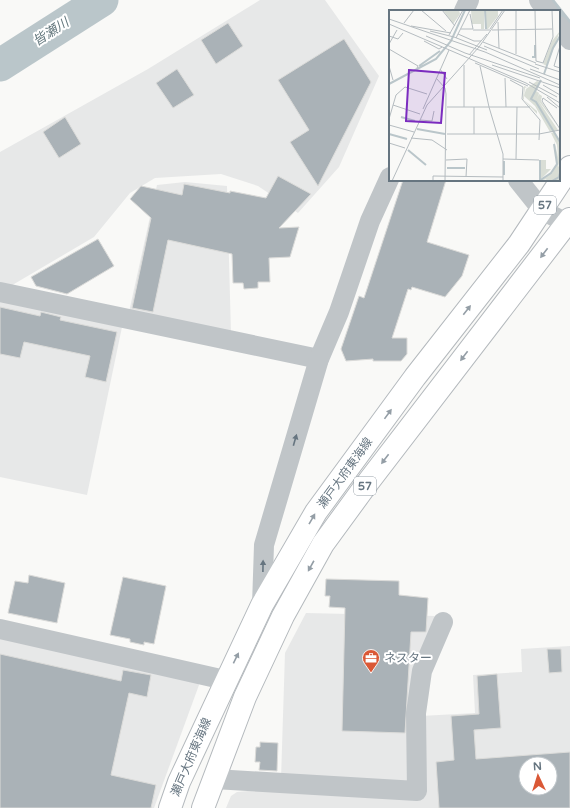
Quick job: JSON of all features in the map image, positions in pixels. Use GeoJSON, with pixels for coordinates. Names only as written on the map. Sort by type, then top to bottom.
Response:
{"type":"FeatureCollection","features":[{"type":"Feature","properties":{"kind":"main road","name":"瀬戸大府東海線"},"geometry":{"type":"LineString","coordinates":[[170,808],[179,782],[262,605],[316,512],[415,377],[519,244],[570,167]]}},
{"type":"Feature","properties":{"kind":"main road","name":"瀬戸大府東海線"},"geometry":{"type":"LineString","coordinates":[[203,808],[245,697],[283,616],[323,544],[373,475],[569,222]]}},
{"type":"Feature","properties":{"kind":"street"},"geometry":{"type":"LineString","coordinates":[[464,10],[469,0]]}},
{"type":"Feature","properties":{"kind":"street"},"geometry":{"type":"LineString","coordinates":[[538,0],[546,10]]}},
{"type":"Feature","properties":{"kind":"street"},"geometry":{"type":"LineString","coordinates":[[560,27],[570,40]]}},
{"type":"Feature","properties":{"kind":"street"},"geometry":{"type":"LineString","coordinates":[[262,605],[264,545],[319,359],[339,312],[370,222],[389,179]]}},
{"type":"Feature","properties":{"kind":"street"},"geometry":{"type":"LineString","coordinates":[[519,181],[542,210],[569,222]]}},
{"type":"Feature","properties":{"kind":"street"},"geometry":{"type":"LineString","coordinates":[[0,292],[319,359]]}},
{"type":"Feature","properties":{"kind":"street"},"geometry":{"type":"LineString","coordinates":[[214,780],[418,791],[416,713],[422,671],[443,622]]}},
{"type":"Feature","properties":{"kind":"street"},"geometry":{"type":"LineString","coordinates":[[0,629],[226,680]]}},
{"type":"Feature","properties":{"kind":"shaded area"},"geometry":{"type":"Polygon","coordinates":[[[260,0],[325,0],[379,76],[339,167],[298,213],[258,186],[221,174],[155,178],[130,193],[94,237],[9,287],[0,285],[0,152],[148,69],[260,0]]]}},
{"type":"Feature","properties":{"kind":"shaded area"},"geometry":{"type":"Polygon","coordinates":[[[185,182],[227,186],[231,334],[129,312],[157,185],[185,182]]]}},
{"type":"Feature","properties":{"kind":"shaded area"},"geometry":{"type":"Polygon","coordinates":[[[0,300],[122,327],[87,495],[0,477],[0,300]]]}},
{"type":"Feature","properties":{"kind":"shaded area"},"geometry":{"type":"Polygon","coordinates":[[[306,613],[436,616],[411,782],[281,779],[285,653],[306,613]]]}},
{"type":"Feature","properties":{"kind":"shaded area"},"geometry":{"type":"Polygon","coordinates":[[[0,638],[198,680],[199,685],[154,808],[0,808],[0,638]]]}},
{"type":"Feature","properties":{"kind":"shaded area"},"geometry":{"type":"Polygon","coordinates":[[[570,646],[570,808],[226,808],[231,796],[237,792],[270,789],[426,796],[421,716],[475,713],[473,675],[522,672],[521,649],[570,646]]]}},
{"type":"Feature","properties":{"kind":"building"},"geometry":{"type":"Polygon","coordinates":[[[228,23],[243,46],[216,64],[201,40],[228,23]]]}},
{"type":"Feature","properties":{"kind":"building"},"geometry":{"type":"Polygon","coordinates":[[[344,39],[371,82],[318,186],[290,142],[309,130],[278,80],[344,39]]]}},
{"type":"Feature","properties":{"kind":"building"},"geometry":{"type":"Polygon","coordinates":[[[177,69],[194,95],[173,108],[156,83],[177,69]]]}},
{"type":"Feature","properties":{"kind":"building"},"geometry":{"type":"Polygon","coordinates":[[[65,117],[81,144],[59,158],[43,132],[65,117]]]}},
{"type":"Feature","properties":{"kind":"building"},"geometry":{"type":"Polygon","coordinates":[[[278,176],[311,194],[279,228],[299,227],[290,257],[269,258],[270,282],[258,282],[258,288],[244,289],[243,283],[233,283],[232,254],[168,240],[153,312],[132,308],[151,218],[130,199],[141,186],[182,195],[184,184],[266,198],[278,176]]]}},
{"type":"Feature","properties":{"kind":"building"},"geometry":{"type":"Polygon","coordinates":[[[403,181],[446,181],[427,242],[469,255],[462,276],[445,297],[412,287],[411,290],[408,289],[392,338],[407,338],[407,354],[401,361],[373,361],[373,359],[346,361],[341,349],[359,296],[364,298],[403,181]]]}},
{"type":"Feature","properties":{"kind":"building"},"geometry":{"type":"Polygon","coordinates":[[[98,239],[114,266],[67,294],[36,286],[31,277],[98,239]]]}},
{"type":"Feature","properties":{"kind":"building"},"geometry":{"type":"Polygon","coordinates":[[[0,307],[40,316],[41,312],[61,317],[60,320],[117,332],[106,382],[85,377],[90,356],[24,342],[20,358],[0,354],[0,307]]]}},
{"type":"Feature","properties":{"kind":"building"},"geometry":{"type":"Polygon","coordinates":[[[29,575],[65,583],[57,623],[8,613],[15,581],[28,583],[29,575]]]}},
{"type":"Feature","properties":{"kind":"building"},"geometry":{"type":"Polygon","coordinates":[[[123,577],[166,586],[154,644],[144,642],[144,645],[130,642],[130,639],[110,635],[123,577]]]}},
{"type":"Feature","properties":{"kind":"building"},"geometry":{"type":"Polygon","coordinates":[[[326,579],[399,581],[399,595],[428,598],[426,632],[411,632],[405,733],[342,731],[345,608],[329,607],[330,596],[325,596],[326,579]]]}},
{"type":"Feature","properties":{"kind":"building"},"geometry":{"type":"Polygon","coordinates":[[[547,649],[561,649],[562,672],[549,673],[547,649]]]}},
{"type":"Feature","properties":{"kind":"building"},"geometry":{"type":"Polygon","coordinates":[[[0,654],[121,681],[123,670],[151,675],[147,697],[129,693],[111,775],[156,785],[151,808],[0,808],[0,654]]]}},
{"type":"Feature","properties":{"kind":"building"},"geometry":{"type":"Polygon","coordinates":[[[497,674],[501,728],[474,730],[476,759],[570,752],[570,808],[439,808],[436,762],[454,760],[451,716],[479,714],[477,676],[497,674]]]}},
{"type":"Feature","properties":{"kind":"building"},"geometry":{"type":"Polygon","coordinates":[[[260,742],[278,743],[277,771],[259,770],[260,762],[255,762],[256,747],[260,747],[260,742]]]}},
{"type":"Feature","properties":{"kind":"waterway","name":"皆瀬川"},"geometry":{"type":"LineString","coordinates":[[0,65],[102,0]]}},
{"type":"Feature","properties":{"kind":"waterway"},"geometry":{"type":"LineString","coordinates":[[551,0],[559,10]]}},
{"type":"Feature","properties":{"kind":"waterway"},"geometry":{"type":"LineString","coordinates":[[560,11],[570,24]]}},
{"type":"Feature","properties":{"kind":"place","name":"ネスター"},"geometry":{"type":"Point","coordinates":[371,673]}}]}
